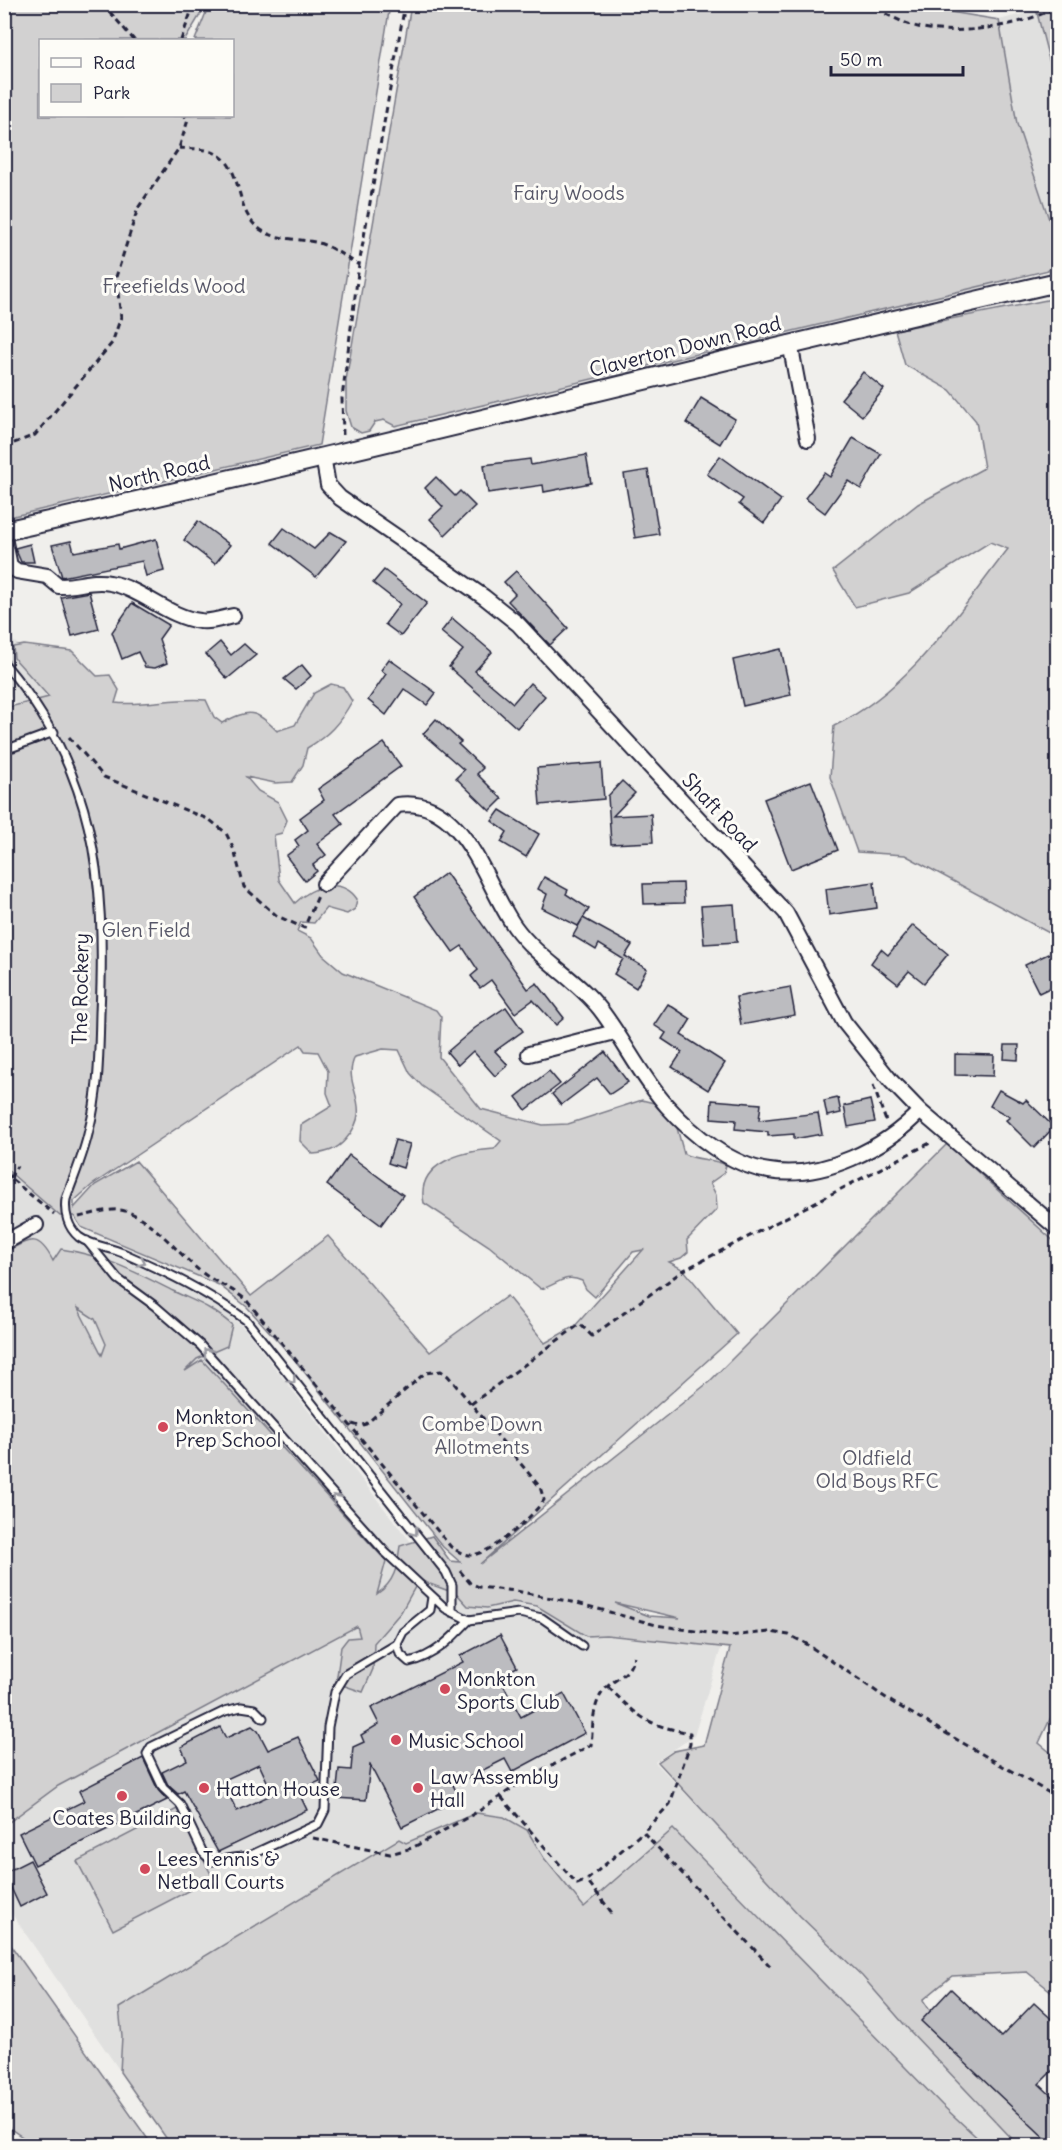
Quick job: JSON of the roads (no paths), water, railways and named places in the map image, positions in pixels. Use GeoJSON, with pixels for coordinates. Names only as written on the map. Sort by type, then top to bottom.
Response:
{"type":"FeatureCollection","features":[{"type":"Feature","properties":{"kind":"street","name":"Claverton Down Road"},"geometry":{"type":"LineString","coordinates":[[323,456],[790,343],[1058,282]]}},
{"type":"Feature","properties":{"kind":"street"},"geometry":{"type":"LineString","coordinates":[[790,343],[808,439]]}},
{"type":"Feature","properties":{"kind":"street","name":"North Road"},"geometry":{"type":"LineString","coordinates":[[4,531],[211,485],[323,456]]}},
{"type":"Feature","properties":{"kind":"street","name":"Shaft Road"},"geometry":{"type":"LineString","coordinates":[[323,456],[328,485],[340,498],[484,597],[518,624],[786,913],[844,1022],[891,1081],[920,1111],[1058,1229]]}},
{"type":"Feature","properties":{"kind":"street"},"geometry":{"type":"LineString","coordinates":[[4,538],[10,566],[17,571],[47,576],[58,586],[104,582],[127,588],[185,617],[202,622],[233,616]]}},
{"type":"Feature","properties":{"kind":"street"},"geometry":{"type":"LineString","coordinates":[[324,884],[388,812],[397,805],[422,806],[460,832],[469,843],[516,929],[590,997],[652,1088],[669,1108],[690,1129],[739,1162],[770,1171],[799,1171],[826,1166],[857,1155],[892,1138],[920,1111]]}},
{"type":"Feature","properties":{"kind":"street"},"geometry":{"type":"LineString","coordinates":[[529,1054],[615,1032]]}},
{"type":"Feature","properties":{"kind":"street"},"geometry":{"type":"LineString","coordinates":[[4,1243],[36,1225]]}},
{"type":"Feature","properties":{"kind":"lane","name":"The Rockery"},"geometry":{"type":"LineString","coordinates":[[4,663],[40,709],[68,760],[89,828],[99,895],[103,951],[97,1081],[90,1128],[64,1208],[70,1224],[87,1242]]}},
{"type":"Feature","properties":{"kind":"lane"},"geometry":{"type":"LineString","coordinates":[[13,747],[54,732]]}},
{"type":"Feature","properties":{"kind":"lane"},"geometry":{"type":"LineString","coordinates":[[87,1242],[118,1279],[155,1306],[200,1345],[385,1552],[432,1597],[452,1612],[469,1620],[519,1612],[542,1618],[582,1646]]}},
{"type":"Feature","properties":{"kind":"lane"},"geometry":{"type":"LineString","coordinates":[[87,1242],[114,1250],[216,1298],[246,1320],[446,1572],[452,1585],[452,1612]]}},
{"type":"Feature","properties":{"kind":"lane"},"geometry":{"type":"LineString","coordinates":[[263,1718],[254,1709],[241,1707],[225,1711],[151,1747],[147,1754],[163,1788],[180,1804],[209,1860],[249,1856],[318,1824],[325,1810],[328,1727],[335,1692],[346,1674],[397,1644],[403,1632],[430,1610],[432,1597]]}},
{"type":"Feature","properties":{"kind":"lane"},"geometry":{"type":"LineString","coordinates":[[397,1644],[400,1654],[409,1662],[427,1658],[450,1640],[469,1620]]}},
{"type":"Feature","properties":{"kind":"place","name":"Monkton Prep School"},"geometry":{"type":"Point","coordinates":[163,1427]}},
{"type":"Feature","properties":{"kind":"place","name":"Monkton Sports Club"},"geometry":{"type":"Point","coordinates":[445,1689]}},
{"type":"Feature","properties":{"kind":"place","name":"Music School"},"geometry":{"type":"Point","coordinates":[396,1740]}},
{"type":"Feature","properties":{"kind":"place","name":"Hatton House"},"geometry":{"type":"Point","coordinates":[204,1788]}},
{"type":"Feature","properties":{"kind":"place","name":"Law Assembly Hall"},"geometry":{"type":"Point","coordinates":[418,1788]}},
{"type":"Feature","properties":{"kind":"place","name":"Coates Building"},"geometry":{"type":"Point","coordinates":[122,1796]}},
{"type":"Feature","properties":{"kind":"place","name":"Lees Tennis & Netball Courts"},"geometry":{"type":"Point","coordinates":[145,1869]}},
{"type":"Feature","properties":{"kind":"park label","name":"Fairy Woods"},"geometry":{"type":"Point","coordinates":[569,192]}},
{"type":"Feature","properties":{"kind":"park label","name":"Freefields Wood"},"geometry":{"type":"Point","coordinates":[174,285]}},
{"type":"Feature","properties":{"kind":"park label","name":"Glen Field"},"geometry":{"type":"Point","coordinates":[146,929]}},
{"type":"Feature","properties":{"kind":"park label","name":"Combe Down Allotments"},"geometry":{"type":"Point","coordinates":[482,1434]}},
{"type":"Feature","properties":{"kind":"park label","name":"Oldfield Old Boys RFC"},"geometry":{"type":"Point","coordinates":[877,1468]}}]}
